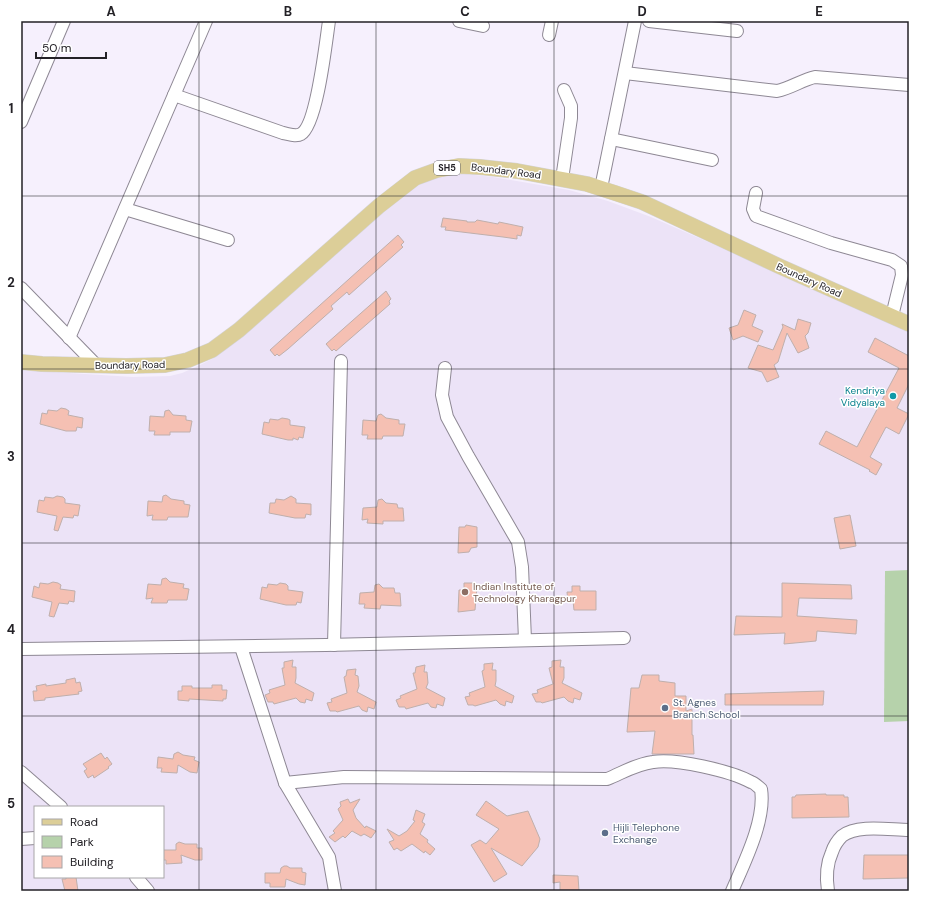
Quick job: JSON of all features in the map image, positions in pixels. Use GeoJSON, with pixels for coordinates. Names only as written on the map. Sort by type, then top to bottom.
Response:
{"type":"FeatureCollection","features":[{"type":"Feature","properties":{"kind":"main road","name":"Boundary Road"},"geometry":{"type":"LineString","coordinates":[[21,362],[96,365],[165,365],[188,360],[212,350],[239,330],[379,206],[414,178],[437,170],[459,166],[488,168],[562,179],[601,188],[642,202],[781,268],[909,324]]}},
{"type":"Feature","properties":{"kind":"street"},"geometry":{"type":"LineString","coordinates":[[21,122],[64,21]]}},
{"type":"Feature","properties":{"kind":"street"},"geometry":{"type":"LineString","coordinates":[[69,338],[206,21]]}},
{"type":"Feature","properties":{"kind":"street"},"geometry":{"type":"LineString","coordinates":[[174,95],[283,133],[294,135],[301,134],[307,128],[314,110],[329,21]]}},
{"type":"Feature","properties":{"kind":"street"},"geometry":{"type":"LineString","coordinates":[[459,21],[483,26]]}},
{"type":"Feature","properties":{"kind":"street"},"geometry":{"type":"LineString","coordinates":[[549,35],[552,21]]}},
{"type":"Feature","properties":{"kind":"street"},"geometry":{"type":"LineString","coordinates":[[601,188],[625,74],[634,21]]}},
{"type":"Feature","properties":{"kind":"street"},"geometry":{"type":"LineString","coordinates":[[649,21],[737,30]]}},
{"type":"Feature","properties":{"kind":"street"},"geometry":{"type":"LineString","coordinates":[[625,74],[777,91],[784,90],[805,79],[815,77],[909,85]]}},
{"type":"Feature","properties":{"kind":"street"},"geometry":{"type":"LineString","coordinates":[[562,179],[571,118],[571,106],[564,90]]}},
{"type":"Feature","properties":{"kind":"street"},"geometry":{"type":"LineString","coordinates":[[611,138],[712,160]]}},
{"type":"Feature","properties":{"kind":"street"},"geometry":{"type":"LineString","coordinates":[[756,192],[753,209],[756,216],[831,243],[892,260],[901,266],[902,275],[892,316]]}},
{"type":"Feature","properties":{"kind":"street"},"geometry":{"type":"LineString","coordinates":[[125,209],[228,240]]}},
{"type":"Feature","properties":{"kind":"street"},"geometry":{"type":"LineString","coordinates":[[21,288],[96,365]]}},
{"type":"Feature","properties":{"kind":"street"},"geometry":{"type":"LineString","coordinates":[[334,645],[341,361]]}},
{"type":"Feature","properties":{"kind":"street"},"geometry":{"type":"LineString","coordinates":[[445,368],[442,395],[447,417],[518,542],[522,567],[525,640]]}},
{"type":"Feature","properties":{"kind":"street"},"geometry":{"type":"LineString","coordinates":[[21,650],[241,647],[624,638]]}},
{"type":"Feature","properties":{"kind":"street"},"geometry":{"type":"LineString","coordinates":[[241,647],[285,783],[329,857],[336,891]]}},
{"type":"Feature","properties":{"kind":"street"},"geometry":{"type":"LineString","coordinates":[[285,783],[344,777],[607,779],[638,765],[654,761],[678,762],[697,765],[742,777],[753,782],[761,789],[762,798],[752,845],[732,891]]}},
{"type":"Feature","properties":{"kind":"street"},"geometry":{"type":"LineString","coordinates":[[21,772],[60,806]]}},
{"type":"Feature","properties":{"kind":"street"},"geometry":{"type":"LineString","coordinates":[[828,891],[827,871],[829,858],[834,846],[842,836],[853,831],[864,829],[909,830]]}},
{"type":"Feature","properties":{"kind":"street"},"geometry":{"type":"LineString","coordinates":[[21,839],[34,838]]}},
{"type":"Feature","properties":{"kind":"street"},"geometry":{"type":"LineString","coordinates":[[137,878],[148,891]]}},
{"type":"Feature","properties":{"kind":"shaded area","name":"Indian Institute of Technology Kharagpur"},"geometry":{"type":"Polygon","coordinates":[[[457,173],[493,177],[569,190],[608,201],[651,217],[866,311],[909,332],[909,891],[21,891],[21,370],[133,377],[170,376],[196,367],[212,359],[405,191],[436,176],[457,173]]]}},
{"type":"Feature","properties":{"kind":"green space"},"geometry":{"type":"Polygon","coordinates":[[[909,570],[909,721],[884,722],[885,571],[909,570]]]}},
{"type":"Feature","properties":{"kind":"building"},"geometry":{"type":"Polygon","coordinates":[[[443,218],[467,222],[475,222],[477,220],[498,224],[499,222],[523,227],[521,236],[517,235],[517,239],[445,230],[446,227],[441,227],[443,218]]]}},
{"type":"Feature","properties":{"kind":"building"},"geometry":{"type":"Polygon","coordinates":[[[398,235],[404,242],[401,245],[403,247],[349,295],[347,292],[331,306],[333,309],[288,349],[279,356],[277,354],[275,356],[270,350],[398,235]]]}},
{"type":"Feature","properties":{"kind":"building"},"geometry":{"type":"Polygon","coordinates":[[[386,291],[391,299],[389,301],[390,304],[336,351],[334,349],[332,351],[326,344],[386,291]]]}},
{"type":"Feature","properties":{"kind":"building"},"geometry":{"type":"Polygon","coordinates":[[[744,310],[756,315],[752,326],[763,331],[758,342],[743,336],[733,340],[729,328],[738,325],[744,310]]]}},
{"type":"Feature","properties":{"kind":"building"},"geometry":{"type":"Polygon","coordinates":[[[798,319],[811,323],[808,333],[805,336],[809,348],[798,353],[787,333],[778,362],[774,365],[779,377],[767,382],[762,372],[748,368],[758,345],[773,350],[783,327],[782,324],[795,330],[798,319]]]}},
{"type":"Feature","properties":{"kind":"building","name":"Kendriya Vidyalaya"},"geometry":{"type":"Polygon","coordinates":[[[875,338],[909,356],[909,384],[897,408],[909,414],[899,434],[886,427],[870,457],[882,464],[876,475],[869,471],[870,470],[819,444],[826,431],[857,447],[899,368],[868,352],[875,338]]]}},
{"type":"Feature","properties":{"kind":"building"},"geometry":{"type":"Polygon","coordinates":[[[61,408],[69,411],[68,415],[83,418],[82,428],[77,427],[76,431],[66,431],[40,424],[42,413],[47,414],[48,410],[57,411],[61,408]]]}},
{"type":"Feature","properties":{"kind":"building"},"geometry":{"type":"Polygon","coordinates":[[[169,410],[173,415],[186,416],[186,420],[192,421],[190,432],[170,432],[170,435],[154,435],[155,431],[149,431],[150,416],[164,417],[165,411],[169,410]]]}},
{"type":"Feature","properties":{"kind":"building"},"geometry":{"type":"Polygon","coordinates":[[[381,414],[386,418],[399,420],[399,424],[405,424],[403,436],[383,436],[382,439],[367,439],[368,435],[362,435],[363,420],[376,421],[378,415],[381,414]]]}},
{"type":"Feature","properties":{"kind":"building"},"geometry":{"type":"Polygon","coordinates":[[[282,418],[290,420],[290,425],[305,427],[303,438],[299,437],[298,440],[293,438],[293,440],[288,440],[262,434],[264,422],[269,423],[270,419],[278,420],[282,418]]]}},
{"type":"Feature","properties":{"kind":"building"},"geometry":{"type":"Polygon","coordinates":[[[166,495],[171,499],[184,501],[184,504],[190,505],[188,517],[168,517],[167,520],[152,520],[153,515],[147,516],[148,501],[162,502],[163,496],[166,495]]]}},
{"type":"Feature","properties":{"kind":"building"},"geometry":{"type":"Polygon","coordinates":[[[57,496],[63,497],[65,499],[65,503],[80,505],[78,516],[74,515],[73,518],[63,517],[58,531],[54,530],[57,516],[37,512],[39,500],[44,501],[45,497],[53,498],[57,496]]]}},
{"type":"Feature","properties":{"kind":"building"},"geometry":{"type":"Polygon","coordinates":[[[291,496],[296,499],[296,503],[311,504],[311,515],[306,514],[305,518],[295,518],[269,513],[270,503],[275,503],[276,499],[284,500],[291,496]]]}},
{"type":"Feature","properties":{"kind":"building"},"geometry":{"type":"Polygon","coordinates":[[[382,499],[386,503],[397,504],[398,508],[403,508],[404,521],[383,521],[383,524],[367,523],[368,519],[362,520],[363,508],[377,507],[378,500],[382,499]]]}},
{"type":"Feature","properties":{"kind":"building"},"geometry":{"type":"Polygon","coordinates":[[[850,515],[856,546],[840,549],[834,518],[850,515]]]}},
{"type":"Feature","properties":{"kind":"building"},"geometry":{"type":"Polygon","coordinates":[[[466,525],[477,527],[477,547],[471,548],[469,552],[458,553],[459,527],[465,527],[466,525]]]}},
{"type":"Feature","properties":{"kind":"building"},"geometry":{"type":"Polygon","coordinates":[[[166,578],[170,582],[184,584],[183,588],[189,589],[187,600],[168,600],[167,603],[151,603],[153,598],[146,599],[148,584],[161,585],[162,579],[166,578]]]}},
{"type":"Feature","properties":{"kind":"building"},"geometry":{"type":"Polygon","coordinates":[[[53,582],[61,585],[60,589],[75,591],[74,602],[69,601],[68,604],[59,603],[54,617],[49,616],[52,602],[32,597],[34,586],[39,588],[40,583],[48,584],[53,582]]]}},
{"type":"Feature","properties":{"kind":"building"},"geometry":{"type":"Polygon","coordinates":[[[280,583],[286,584],[288,586],[288,590],[303,592],[301,603],[297,602],[296,605],[286,605],[260,599],[262,587],[267,588],[268,584],[277,585],[280,583]]]}},
{"type":"Feature","properties":{"kind":"building"},"geometry":{"type":"Polygon","coordinates":[[[464,583],[473,583],[473,588],[477,587],[475,610],[458,612],[459,590],[464,590],[464,583]]]}},
{"type":"Feature","properties":{"kind":"building"},"geometry":{"type":"Polygon","coordinates":[[[782,583],[851,585],[852,599],[799,598],[797,616],[857,620],[856,634],[817,631],[816,641],[784,644],[785,633],[734,635],[736,616],[782,617],[782,583]]]}},
{"type":"Feature","properties":{"kind":"building"},"geometry":{"type":"Polygon","coordinates":[[[379,584],[383,588],[394,588],[395,593],[400,593],[401,606],[381,605],[380,609],[364,608],[365,604],[359,604],[360,593],[374,592],[375,585],[379,584]]]}},
{"type":"Feature","properties":{"kind":"building"},"geometry":{"type":"Polygon","coordinates":[[[572,586],[580,586],[580,591],[596,591],[596,610],[574,610],[573,601],[568,602],[567,592],[572,592],[572,586]]]}},
{"type":"Feature","properties":{"kind":"building"},"geometry":{"type":"Polygon","coordinates":[[[293,660],[292,667],[296,667],[295,683],[314,693],[312,701],[306,699],[305,703],[300,702],[296,698],[274,704],[273,702],[268,702],[265,695],[270,693],[269,690],[285,685],[282,668],[284,668],[284,662],[293,660]]]}},
{"type":"Feature","properties":{"kind":"building"},"geometry":{"type":"Polygon","coordinates":[[[561,660],[560,667],[564,667],[564,678],[562,683],[582,693],[580,700],[574,698],[573,703],[564,697],[542,703],[536,702],[532,694],[538,693],[537,690],[553,684],[549,668],[552,667],[552,661],[561,660]]]}},
{"type":"Feature","properties":{"kind":"building"},"geometry":{"type":"Polygon","coordinates":[[[493,663],[492,670],[496,670],[495,686],[514,696],[512,703],[506,701],[505,706],[496,700],[475,706],[468,705],[465,697],[470,696],[469,693],[485,687],[482,671],[484,670],[484,664],[493,663]]]}},
{"type":"Feature","properties":{"kind":"building"},"geometry":{"type":"Polygon","coordinates":[[[425,665],[424,672],[427,672],[428,683],[426,688],[445,698],[443,706],[437,704],[436,708],[431,707],[428,703],[406,709],[405,707],[399,707],[396,700],[401,698],[400,696],[417,689],[413,673],[415,673],[416,667],[425,665]]]}},
{"type":"Feature","properties":{"kind":"building"},"geometry":{"type":"Polygon","coordinates":[[[356,669],[355,675],[358,676],[359,686],[357,692],[376,702],[374,709],[368,707],[367,712],[362,710],[359,706],[337,712],[330,711],[327,703],[332,702],[331,699],[347,693],[344,677],[346,676],[347,670],[356,669]]]}},
{"type":"Feature","properties":{"kind":"building"},"geometry":{"type":"Polygon","coordinates":[[[642,675],[659,675],[659,681],[675,683],[675,696],[686,696],[686,711],[692,709],[694,754],[652,754],[655,731],[627,732],[631,688],[639,688],[642,675]]]}},
{"type":"Feature","properties":{"kind":"building"},"geometry":{"type":"Polygon","coordinates":[[[75,678],[76,683],[80,682],[82,691],[78,692],[79,694],[45,698],[45,700],[34,701],[33,691],[37,691],[36,686],[66,683],[66,680],[75,678]]]}},
{"type":"Feature","properties":{"kind":"building"},"geometry":{"type":"Polygon","coordinates":[[[212,685],[222,685],[222,690],[227,690],[226,699],[223,699],[223,701],[189,699],[189,701],[178,700],[178,691],[182,691],[182,686],[192,686],[192,688],[212,688],[212,685]]]}},
{"type":"Feature","properties":{"kind":"building"},"geometry":{"type":"Polygon","coordinates":[[[824,691],[823,705],[725,705],[725,694],[824,691]]]}},
{"type":"Feature","properties":{"kind":"building"},"geometry":{"type":"Polygon","coordinates":[[[178,752],[183,755],[195,757],[194,760],[199,762],[197,773],[190,772],[178,765],[177,773],[161,772],[162,768],[157,768],[158,757],[173,759],[174,754],[178,752]]]}},
{"type":"Feature","properties":{"kind":"building"},"geometry":{"type":"Polygon","coordinates":[[[101,753],[105,759],[107,757],[112,764],[108,767],[109,768],[94,778],[93,775],[88,778],[84,771],[87,769],[83,764],[101,753]]]}},
{"type":"Feature","properties":{"kind":"building"},"geometry":{"type":"Polygon","coordinates":[[[796,795],[844,795],[844,797],[848,797],[849,817],[792,818],[792,797],[795,797],[796,795]]]}},
{"type":"Feature","properties":{"kind":"building"},"geometry":{"type":"Polygon","coordinates":[[[348,799],[350,803],[360,799],[353,810],[356,818],[365,828],[366,826],[376,831],[371,838],[364,834],[361,836],[352,831],[345,838],[343,836],[335,842],[329,837],[335,833],[333,831],[343,820],[338,809],[341,806],[340,802],[348,799]]]}},
{"type":"Feature","properties":{"kind":"building"},"geometry":{"type":"Polygon","coordinates":[[[486,801],[507,816],[528,811],[540,839],[538,847],[522,866],[491,848],[507,874],[494,882],[471,845],[480,840],[486,844],[499,829],[476,815],[486,801]]]}},
{"type":"Feature","properties":{"kind":"building"},"geometry":{"type":"Polygon","coordinates":[[[416,810],[425,814],[422,822],[425,824],[420,834],[428,840],[427,842],[435,849],[430,855],[425,851],[424,853],[412,844],[401,851],[397,848],[394,850],[389,842],[394,840],[387,829],[399,836],[407,831],[415,821],[413,820],[416,810]]]}},
{"type":"Feature","properties":{"kind":"building"},"geometry":{"type":"Polygon","coordinates":[[[179,842],[185,844],[197,844],[197,848],[202,848],[202,860],[195,860],[181,855],[182,863],[166,864],[166,860],[164,860],[164,850],[176,850],[176,844],[179,842]]]}},
{"type":"Feature","properties":{"kind":"building"},"geometry":{"type":"Polygon","coordinates":[[[864,855],[909,855],[909,878],[863,879],[864,855]]]}},
{"type":"Feature","properties":{"kind":"building"},"geometry":{"type":"Polygon","coordinates":[[[284,866],[290,868],[302,868],[302,872],[306,873],[305,885],[286,879],[285,887],[270,887],[270,883],[265,883],[265,873],[280,873],[281,868],[284,866]]]}},
{"type":"Feature","properties":{"kind":"building"},"geometry":{"type":"Polygon","coordinates":[[[553,875],[578,876],[579,891],[560,891],[560,882],[553,883],[553,875]]]}},
{"type":"Feature","properties":{"kind":"building"},"geometry":{"type":"Polygon","coordinates":[[[76,878],[78,891],[65,891],[62,879],[76,878]]]}},
{"type":"Feature","properties":{"kind":"place","name":"Kendriya Vidyalaya"},"geometry":{"type":"Point","coordinates":[893,396]}},
{"type":"Feature","properties":{"kind":"place","name":"Indian Institute of Technology Kharagpur"},"geometry":{"type":"Point","coordinates":[465,592]}},
{"type":"Feature","properties":{"kind":"place","name":"St. Agnes Branch School"},"geometry":{"type":"Point","coordinates":[665,708]}},
{"type":"Feature","properties":{"kind":"place","name":"Hijli Telephone Exchange"},"geometry":{"type":"Point","coordinates":[605,833]}}]}
